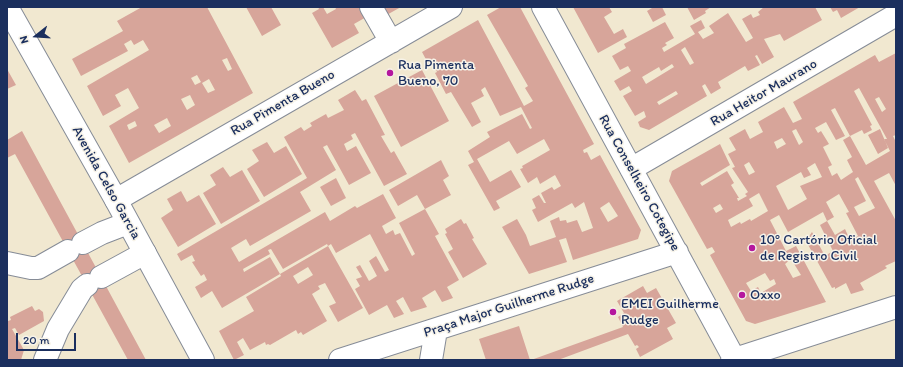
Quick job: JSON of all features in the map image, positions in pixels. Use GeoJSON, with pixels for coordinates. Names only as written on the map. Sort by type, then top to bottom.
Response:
{"type":"FeatureCollection","features":[{"type":"Feature","properties":{"kind":"street","name":"Avenida Celso Garcia"},"geometry":{"type":"LineString","coordinates":[[7,7],[116,200],[203,360]]}},
{"type":"Feature","properties":{"kind":"street"},"geometry":{"type":"LineString","coordinates":[[371,7],[391,42]]}},
{"type":"Feature","properties":{"kind":"street","name":"Rua Pimenta Bueno"},"geometry":{"type":"LineString","coordinates":[[116,200],[450,7]]}},
{"type":"Feature","properties":{"kind":"street","name":"Rua Conselheiro Cotegipe"},"geometry":{"type":"LineString","coordinates":[[543,7],[677,252],[734,360]]}},
{"type":"Feature","properties":{"kind":"street","name":"Rua Heitor Maurano"},"geometry":{"type":"LineString","coordinates":[[631,169],[896,15]]}},
{"type":"Feature","properties":{"kind":"street"},"geometry":{"type":"LineString","coordinates":[[7,263],[38,268],[102,233],[128,223]]}},
{"type":"Feature","properties":{"kind":"street","name":"Praça Major Guilherme Rudge"},"geometry":{"type":"LineString","coordinates":[[340,360],[677,252]]}},
{"type":"Feature","properties":{"kind":"street"},"geometry":{"type":"LineString","coordinates":[[45,360],[58,329],[82,289],[145,253]]}},
{"type":"Feature","properties":{"kind":"street"},"geometry":{"type":"LineString","coordinates":[[734,360],[896,307]]}},
{"type":"Feature","properties":{"kind":"street"},"geometry":{"type":"LineString","coordinates":[[431,360],[436,330]]}},
{"type":"Feature","properties":{"kind":"building"},"geometry":{"type":"Polygon","coordinates":[[[142,7],[207,7],[253,93],[129,163],[109,126],[139,108],[128,88],[115,95],[121,106],[103,116],[87,86],[149,50],[143,40],[134,45],[131,40],[124,44],[128,51],[81,76],[72,59],[123,31],[117,21],[142,7]],[[227,58],[222,60],[228,71],[232,69],[227,58]],[[197,75],[191,78],[195,85],[201,82],[197,75]],[[209,79],[202,83],[208,93],[215,90],[209,79]],[[190,95],[181,99],[187,110],[195,105],[190,95]],[[167,118],[154,125],[159,133],[171,126],[167,118]],[[135,121],[127,125],[129,130],[137,126],[135,121]]]}},
{"type":"Feature","properties":{"kind":"building"},"geometry":{"type":"Polygon","coordinates":[[[246,7],[271,7],[281,25],[262,36],[246,7]]]}},
{"type":"Feature","properties":{"kind":"building"},"geometry":{"type":"Polygon","coordinates":[[[318,7],[323,7],[327,14],[336,9],[335,7],[364,7],[368,16],[354,24],[359,33],[332,48],[312,13],[319,9],[318,7]]]}},
{"type":"Feature","properties":{"kind":"building"},"geometry":{"type":"Polygon","coordinates":[[[377,7],[401,7],[383,17],[377,7]]]}},
{"type":"Feature","properties":{"kind":"building"},"geometry":{"type":"Polygon","coordinates":[[[501,7],[520,7],[594,144],[583,150],[584,153],[587,152],[591,160],[600,155],[641,230],[638,239],[573,260],[566,238],[559,240],[567,262],[529,274],[502,227],[517,219],[530,246],[556,237],[550,221],[559,217],[560,221],[566,220],[567,223],[577,220],[582,232],[593,228],[584,202],[575,208],[572,203],[538,222],[532,210],[536,208],[532,199],[539,195],[544,203],[546,203],[541,193],[552,187],[554,190],[561,186],[555,175],[540,184],[537,177],[528,183],[520,169],[523,168],[522,166],[550,150],[544,139],[517,154],[509,141],[477,159],[490,182],[511,170],[521,187],[496,201],[500,208],[494,211],[468,165],[474,162],[468,151],[490,137],[487,132],[522,114],[530,129],[532,128],[521,107],[500,116],[485,87],[481,90],[484,96],[471,103],[481,122],[472,127],[451,92],[446,94],[435,73],[437,72],[434,65],[430,67],[422,52],[478,20],[524,106],[533,101],[525,88],[528,86],[487,15],[501,7]],[[609,202],[600,208],[608,222],[618,216],[609,202]]]}},
{"type":"Feature","properties":{"kind":"building"},"geometry":{"type":"Polygon","coordinates":[[[573,7],[609,7],[612,12],[604,17],[614,34],[623,29],[627,37],[598,53],[573,7]]]}},
{"type":"Feature","properties":{"kind":"building"},"geometry":{"type":"Polygon","coordinates":[[[652,7],[662,7],[666,15],[653,22],[647,11],[652,7]]]}},
{"type":"Feature","properties":{"kind":"building"},"geometry":{"type":"Polygon","coordinates":[[[687,7],[711,7],[705,11],[706,13],[694,20],[687,7]]]}},
{"type":"Feature","properties":{"kind":"building"},"geometry":{"type":"Polygon","coordinates":[[[764,7],[815,7],[822,20],[784,41],[780,34],[764,39],[774,57],[762,64],[757,55],[755,56],[760,65],[748,71],[745,66],[718,82],[721,88],[711,94],[705,84],[702,86],[707,96],[649,130],[640,127],[638,122],[646,117],[644,111],[635,116],[623,96],[632,91],[629,86],[620,91],[614,81],[631,71],[628,66],[620,70],[612,56],[626,48],[624,44],[665,22],[674,38],[665,43],[667,45],[662,48],[664,52],[695,34],[690,26],[701,20],[705,28],[698,32],[703,39],[714,33],[709,26],[728,13],[746,42],[753,38],[742,19],[751,14],[753,18],[760,15],[758,12],[764,7]],[[685,47],[681,50],[690,65],[694,63],[685,47]],[[672,64],[661,71],[659,67],[642,77],[646,84],[674,67],[672,64]],[[676,91],[657,102],[659,105],[678,94],[676,91]]]}},
{"type":"Feature","properties":{"kind":"building"},"geometry":{"type":"Polygon","coordinates":[[[830,7],[860,7],[841,18],[837,10],[833,12],[830,7]]]}},
{"type":"Feature","properties":{"kind":"building"},"geometry":{"type":"Polygon","coordinates":[[[896,53],[896,135],[893,136],[896,142],[896,186],[889,173],[874,181],[896,221],[896,261],[885,266],[887,268],[860,283],[864,290],[851,294],[846,283],[835,289],[835,287],[832,288],[806,241],[812,232],[825,256],[833,251],[820,225],[827,221],[823,212],[788,232],[779,215],[770,220],[786,251],[796,246],[826,302],[755,324],[746,321],[710,255],[715,252],[712,247],[707,249],[669,181],[672,171],[720,144],[730,165],[700,183],[702,186],[727,171],[734,183],[731,185],[739,198],[737,198],[738,201],[747,196],[745,194],[748,192],[732,168],[735,167],[728,154],[736,150],[729,138],[745,129],[750,139],[763,132],[758,122],[784,107],[793,123],[802,119],[793,102],[875,55],[879,62],[896,53]],[[859,88],[854,91],[872,125],[870,126],[872,130],[864,134],[862,130],[850,136],[866,165],[890,151],[884,139],[887,139],[859,88]],[[879,97],[875,99],[882,112],[886,109],[879,97]],[[835,108],[831,110],[845,136],[836,140],[826,122],[815,128],[818,133],[821,131],[829,144],[823,147],[832,165],[828,167],[832,176],[837,173],[841,180],[853,172],[847,160],[852,157],[843,140],[850,136],[835,108]],[[796,129],[792,131],[799,145],[803,142],[796,129]],[[782,138],[774,142],[777,149],[786,144],[782,138]],[[749,162],[744,165],[749,175],[755,172],[749,162]],[[815,163],[807,168],[811,175],[804,178],[801,172],[776,186],[788,210],[807,199],[800,186],[822,177],[815,163]],[[858,177],[855,179],[866,201],[854,207],[859,216],[875,208],[858,177]],[[759,193],[749,199],[753,206],[728,220],[731,227],[750,219],[751,221],[768,211],[759,193]],[[839,194],[826,202],[834,217],[827,221],[835,235],[845,229],[850,240],[858,236],[846,213],[849,212],[839,194]],[[720,204],[713,208],[716,213],[723,209],[720,204]],[[791,259],[785,264],[793,278],[801,275],[791,259]],[[765,273],[746,283],[751,291],[758,287],[761,293],[776,284],[774,279],[770,281],[765,273]]]}},
{"type":"Feature","properties":{"kind":"building"},"geometry":{"type":"Polygon","coordinates":[[[7,69],[16,85],[7,89],[7,69]]]}},
{"type":"Feature","properties":{"kind":"building"},"geometry":{"type":"Polygon","coordinates":[[[422,70],[449,121],[401,147],[374,96],[422,70]]]}},
{"type":"Feature","properties":{"kind":"building"},"geometry":{"type":"Polygon","coordinates":[[[355,90],[362,101],[366,99],[385,135],[381,136],[391,153],[394,151],[407,174],[384,186],[355,133],[351,135],[353,139],[344,144],[347,151],[356,146],[371,173],[349,185],[327,145],[323,147],[336,170],[300,192],[311,211],[250,246],[246,239],[231,248],[239,262],[325,212],[330,221],[355,206],[357,208],[383,194],[396,218],[382,226],[386,234],[393,230],[395,235],[400,233],[412,256],[415,254],[399,223],[425,209],[439,234],[435,236],[459,280],[447,287],[453,298],[442,302],[435,290],[422,298],[427,307],[411,312],[403,297],[396,301],[404,314],[394,318],[387,305],[369,315],[355,289],[360,286],[356,279],[362,277],[356,267],[360,265],[369,281],[377,276],[369,261],[376,256],[385,272],[389,270],[370,234],[336,253],[331,244],[328,246],[327,244],[283,269],[271,249],[268,250],[270,254],[243,269],[244,272],[270,257],[280,274],[222,308],[212,291],[201,298],[195,287],[207,280],[204,274],[201,276],[192,262],[195,261],[192,255],[181,261],[177,254],[307,178],[284,137],[301,127],[304,131],[312,126],[310,123],[326,114],[328,118],[344,110],[338,100],[355,90]]]}},
{"type":"Feature","properties":{"kind":"building"},"geometry":{"type":"Polygon","coordinates":[[[880,129],[888,148],[878,154],[868,135],[880,129]]]}},
{"type":"Feature","properties":{"kind":"building"},"geometry":{"type":"Polygon","coordinates":[[[22,131],[146,360],[128,360],[15,154],[7,158],[7,140],[22,131]]]}},
{"type":"Feature","properties":{"kind":"building"},"geometry":{"type":"Polygon","coordinates":[[[267,142],[274,153],[286,146],[302,174],[264,197],[247,169],[259,161],[252,150],[267,142]]]}},
{"type":"Feature","properties":{"kind":"building"},"geometry":{"type":"Polygon","coordinates":[[[441,160],[449,176],[443,180],[451,195],[425,209],[417,195],[398,206],[389,190],[441,160]]]}},
{"type":"Feature","properties":{"kind":"building"},"geometry":{"type":"Polygon","coordinates":[[[223,167],[230,177],[242,170],[260,201],[221,224],[203,193],[216,185],[210,175],[223,167]]]}},
{"type":"Feature","properties":{"kind":"building"},"geometry":{"type":"Polygon","coordinates":[[[336,178],[346,198],[331,206],[320,187],[336,178]]]}},
{"type":"Feature","properties":{"kind":"building"},"geometry":{"type":"Polygon","coordinates":[[[181,191],[187,202],[199,195],[216,224],[178,247],[161,218],[173,210],[167,199],[181,191]]]}},
{"type":"Feature","properties":{"kind":"building"},"geometry":{"type":"Polygon","coordinates":[[[461,219],[464,224],[466,223],[474,238],[472,239],[487,264],[463,278],[448,252],[453,249],[445,234],[447,233],[445,229],[461,219]]]}},
{"type":"Feature","properties":{"kind":"building"},"geometry":{"type":"Polygon","coordinates":[[[328,246],[363,308],[338,322],[329,306],[336,303],[325,283],[318,286],[320,289],[312,294],[327,321],[303,335],[301,332],[298,334],[296,330],[270,345],[266,345],[265,342],[250,350],[243,338],[237,342],[244,355],[234,360],[219,331],[254,311],[246,297],[281,276],[280,274],[328,246]],[[308,267],[293,276],[298,284],[313,275],[308,267]]]}},
{"type":"Feature","properties":{"kind":"building"},"geometry":{"type":"Polygon","coordinates":[[[643,286],[647,293],[656,288],[676,323],[667,328],[673,339],[640,357],[636,349],[639,347],[637,345],[635,346],[628,334],[558,360],[531,360],[623,327],[618,317],[624,313],[617,301],[643,286]]]}},
{"type":"Feature","properties":{"kind":"building"},"geometry":{"type":"Polygon","coordinates":[[[32,306],[35,311],[39,309],[43,312],[44,321],[19,335],[15,328],[12,329],[24,350],[21,360],[7,360],[7,319],[8,321],[11,320],[10,317],[32,306]]]}},
{"type":"Feature","properties":{"kind":"building"},"geometry":{"type":"Polygon","coordinates":[[[519,326],[530,360],[486,360],[479,339],[519,326]]]}},
{"type":"Feature","properties":{"kind":"place","name":"Rua Pimenta Bueno, 70"},"geometry":{"type":"Point","coordinates":[390,73]}},
{"type":"Feature","properties":{"kind":"place","name":"10º Cartório Oficial de Registro Civil"},"geometry":{"type":"Point","coordinates":[752,248]}},
{"type":"Feature","properties":{"kind":"place","name":"Oxxo"},"geometry":{"type":"Point","coordinates":[742,295]}},
{"type":"Feature","properties":{"kind":"place","name":"EMEI Guilherme Rudge"},"geometry":{"type":"Point","coordinates":[613,312]}}]}
